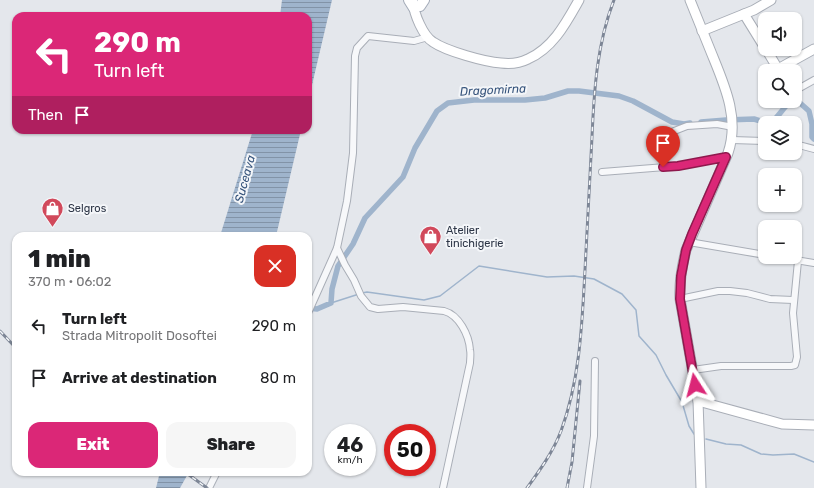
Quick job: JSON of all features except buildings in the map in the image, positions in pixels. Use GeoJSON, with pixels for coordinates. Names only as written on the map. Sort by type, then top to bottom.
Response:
{"type":"FeatureCollection","features":[{"type":"Feature","properties":{"kind":"street"},"geometry":{"type":"LineString","coordinates":[[416,2],[419,20],[424,32],[433,43],[450,50],[487,61],[504,63],[526,60],[550,44],[568,20],[579,0]]}},
{"type":"Feature","properties":{"kind":"street"},"geometry":{"type":"LineString","coordinates":[[690,0],[723,82],[729,101],[732,122],[732,140],[689,242],[681,276],[680,299],[698,401],[701,488]]}},
{"type":"Feature","properties":{"kind":"street"},"geometry":{"type":"LineString","coordinates":[[702,31],[744,14],[771,0]]}},
{"type":"Feature","properties":{"kind":"street"},"geometry":{"type":"LineString","coordinates":[[744,14],[758,37]]}},
{"type":"Feature","properties":{"kind":"street"},"geometry":{"type":"LineString","coordinates":[[312,306],[337,248],[347,201],[353,153],[355,71],[358,48],[368,36],[414,41],[428,37]]}},
{"type":"Feature","properties":{"kind":"street"},"geometry":{"type":"LineString","coordinates":[[789,64],[814,49]]}},
{"type":"Feature","properties":{"kind":"street"},"geometry":{"type":"LineString","coordinates":[[802,86],[814,80]]}},
{"type":"Feature","properties":{"kind":"street"},"geometry":{"type":"LineString","coordinates":[[664,135],[687,126],[732,122]]}},
{"type":"Feature","properties":{"kind":"street"},"geometry":{"type":"LineString","coordinates":[[732,140],[758,141]]}},
{"type":"Feature","properties":{"kind":"street"},"geometry":{"type":"LineString","coordinates":[[802,146],[814,149]]}},
{"type":"Feature","properties":{"kind":"street"},"geometry":{"type":"LineString","coordinates":[[602,172],[678,166],[726,157]]}},
{"type":"Feature","properties":{"kind":"street"},"geometry":{"type":"LineString","coordinates":[[689,242],[758,254]]}},
{"type":"Feature","properties":{"kind":"street"},"geometry":{"type":"LineString","coordinates":[[337,248],[360,293],[370,307],[378,309],[403,307],[448,312],[457,319],[465,333],[470,349],[470,363],[443,488]]}},
{"type":"Feature","properties":{"kind":"street"},"geometry":{"type":"LineString","coordinates":[[802,261],[813,262]]}},
{"type":"Feature","properties":{"kind":"street"},"geometry":{"type":"LineString","coordinates":[[693,370],[721,366],[795,365],[796,357],[793,300],[798,264]]}},
{"type":"Feature","properties":{"kind":"street"},"geometry":{"type":"LineString","coordinates":[[680,299],[718,291],[730,291],[770,298],[793,300]]}},
{"type":"Feature","properties":{"kind":"street"},"geometry":{"type":"LineString","coordinates":[[587,488],[594,436],[595,361]]}},
{"type":"Feature","properties":{"kind":"street"},"geometry":{"type":"LineString","coordinates":[[698,401],[782,424],[814,426]]}},
{"type":"Feature","properties":{"kind":"street"},"geometry":{"type":"LineString","coordinates":[[209,488],[215,476]]}},
{"type":"Feature","properties":{"kind":"water"},"geometry":{"type":"Polygon","coordinates":[[[282,0],[332,0],[312,85],[312,12],[280,12],[282,0]]]}},
{"type":"Feature","properties":{"kind":"water","name":"Suceava"},"geometry":{"type":"Polygon","coordinates":[[[252,134],[300,134],[277,232],[221,232],[252,134]]]}},
{"type":"Feature","properties":{"kind":"water"},"geometry":{"type":"Polygon","coordinates":[[[159,476],[187,476],[180,488],[156,488],[159,476]]]}},
{"type":"Feature","properties":{"kind":"waterway","name":"Dragomirna"},"geometry":{"type":"LineString","coordinates":[[312,308],[317,309],[331,303],[332,289],[338,266],[353,244],[365,218],[403,177],[415,148],[437,111],[448,103],[474,100],[525,100],[545,98],[568,91],[579,91],[619,96],[633,101],[672,122],[684,124],[690,123]]}},
{"type":"Feature","properties":{"kind":"waterway","name":"Dragomirna"},"geometry":{"type":"LineString","coordinates":[[778,116],[791,101],[800,103],[809,111],[812,124],[812,137],[814,139]]}},
{"type":"Feature","properties":{"kind":"waterway","name":"Dragomirna"},"geometry":{"type":"LineString","coordinates":[[701,122],[754,119],[758,120]]}},
{"type":"Feature","properties":{"kind":"waterway"},"geometry":{"type":"LineString","coordinates":[[362,293],[367,292],[424,300],[440,296],[479,266],[547,277],[574,276],[594,279],[622,294],[636,310],[639,336],[656,355],[682,402],[689,426],[694,434]]}},
{"type":"Feature","properties":{"kind":"waterway"},"geometry":{"type":"LineString","coordinates":[[331,303],[359,294]]}},
{"type":"Feature","properties":{"kind":"waterway"},"geometry":{"type":"LineString","coordinates":[[706,439],[726,444],[741,445],[761,454],[794,454],[814,462]]}},
{"type":"Feature","properties":{"kind":"railway"},"geometry":{"type":"LineString","coordinates":[[527,488],[546,461],[558,439],[567,412],[576,372],[583,311],[595,85],[600,50],[608,16],[614,0]]}},
{"type":"Feature","properties":{"kind":"railway"},"geometry":{"type":"LineString","coordinates":[[0,331],[12,344]]}},
{"type":"Feature","properties":{"kind":"railway"},"geometry":{"type":"LineString","coordinates":[[567,488],[572,462],[580,381]]}},
{"type":"Feature","properties":{"kind":"railway"},"geometry":{"type":"LineString","coordinates":[[190,476],[207,488]]}},
{"type":"Feature","properties":{"kind":"place","name":"Selgros"},"geometry":{"type":"Point","coordinates":[52,228]}},
{"type":"Feature","properties":{"kind":"place","name":"Atelier tinichigerie"},"geometry":{"type":"Point","coordinates":[430,256]}},
{"type":"Feature","properties":{"kind":"route"},"geometry":{"type":"LineString","coordinates":[[663,167],[678,166],[726,157],[692,234],[686,250],[681,276],[680,299],[695,385]]}}]}
